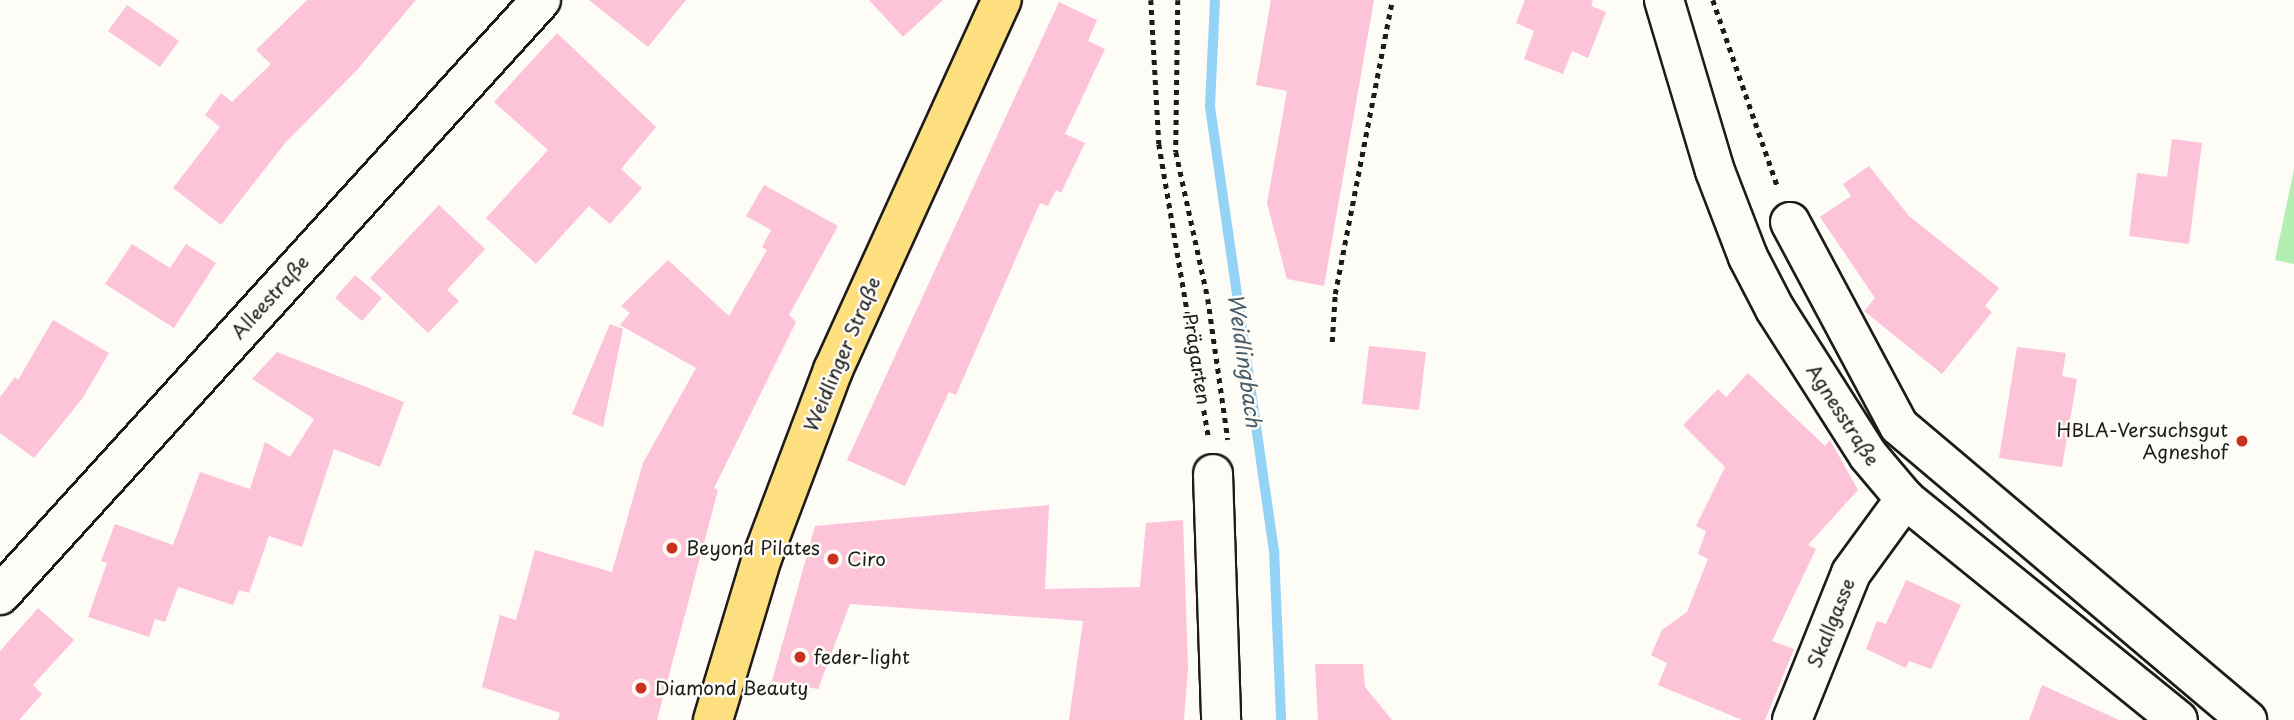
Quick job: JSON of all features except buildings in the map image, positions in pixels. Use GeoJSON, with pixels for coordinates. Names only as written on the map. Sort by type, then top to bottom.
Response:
{"type":"FeatureCollection","features":[{"type":"Feature","properties":{"kind":"main road","name":"Weidlinger Straße"},"geometry":{"type":"LineString","coordinates":[[713,720],[762,558],[833,370],[1002,0]]}},
{"type":"Feature","properties":{"kind":"street","name":"Alleestraße"},"geometry":{"type":"LineString","coordinates":[[0,595],[541,0]]}},
{"type":"Feature","properties":{"kind":"street","name":"Agnesstraße"},"geometry":{"type":"LineString","coordinates":[[1664,0],[1715,171],[1760,283],[1862,446],[1905,499],[2178,720]]}},
{"type":"Feature","properties":{"kind":"street"},"geometry":{"type":"LineString","coordinates":[[1790,222],[1899,426],[2247,720]]}},
{"type":"Feature","properties":{"kind":"street"},"geometry":{"type":"LineString","coordinates":[[1221,460],[1222,720]]}},
{"type":"Feature","properties":{"kind":"street","name":"Skallgasse"},"geometry":{"type":"LineString","coordinates":[[1792,720],[1851,573],[1905,499]]}},
{"type":"Feature","properties":{"kind":"path","name":"Prägarten"},"geometry":{"type":"LineString","coordinates":[[1152,0],[1159,144],[1204,396],[1221,460]]}},
{"type":"Feature","properties":{"kind":"path"},"geometry":{"type":"LineString","coordinates":[[1178,0],[1176,152],[1208,299],[1221,460]]}},
{"type":"Feature","properties":{"kind":"path"},"geometry":{"type":"LineString","coordinates":[[1332,342],[1335,294],[1392,0]]}},
{"type":"Feature","properties":{"kind":"path"},"geometry":{"type":"LineString","coordinates":[[1713,0],[1790,222]]}},
{"type":"Feature","properties":{"kind":"green space"},"geometry":{"type":"Polygon","coordinates":[[[2294,169],[2294,264],[2275,260],[2294,169]]]}},
{"type":"Feature","properties":{"kind":"waterway","name":"Weidlingbach"},"geometry":{"type":"LineString","coordinates":[[1215,0],[1210,107],[1274,550],[1281,720]]}},
{"type":"Feature","properties":{"kind":"place","name":"HBLA-Versuchsgut Agneshof"},"geometry":{"type":"Point","coordinates":[2242,441]}},
{"type":"Feature","properties":{"kind":"place","name":"Beyond Pilates"},"geometry":{"type":"Point","coordinates":[672,548]}},
{"type":"Feature","properties":{"kind":"place","name":"Ciro"},"geometry":{"type":"Point","coordinates":[833,559]}},
{"type":"Feature","properties":{"kind":"place","name":"feder-light"},"geometry":{"type":"Point","coordinates":[800,657]}},
{"type":"Feature","properties":{"kind":"place","name":"Diamond Beauty"},"geometry":{"type":"Point","coordinates":[641,688]}}]}
